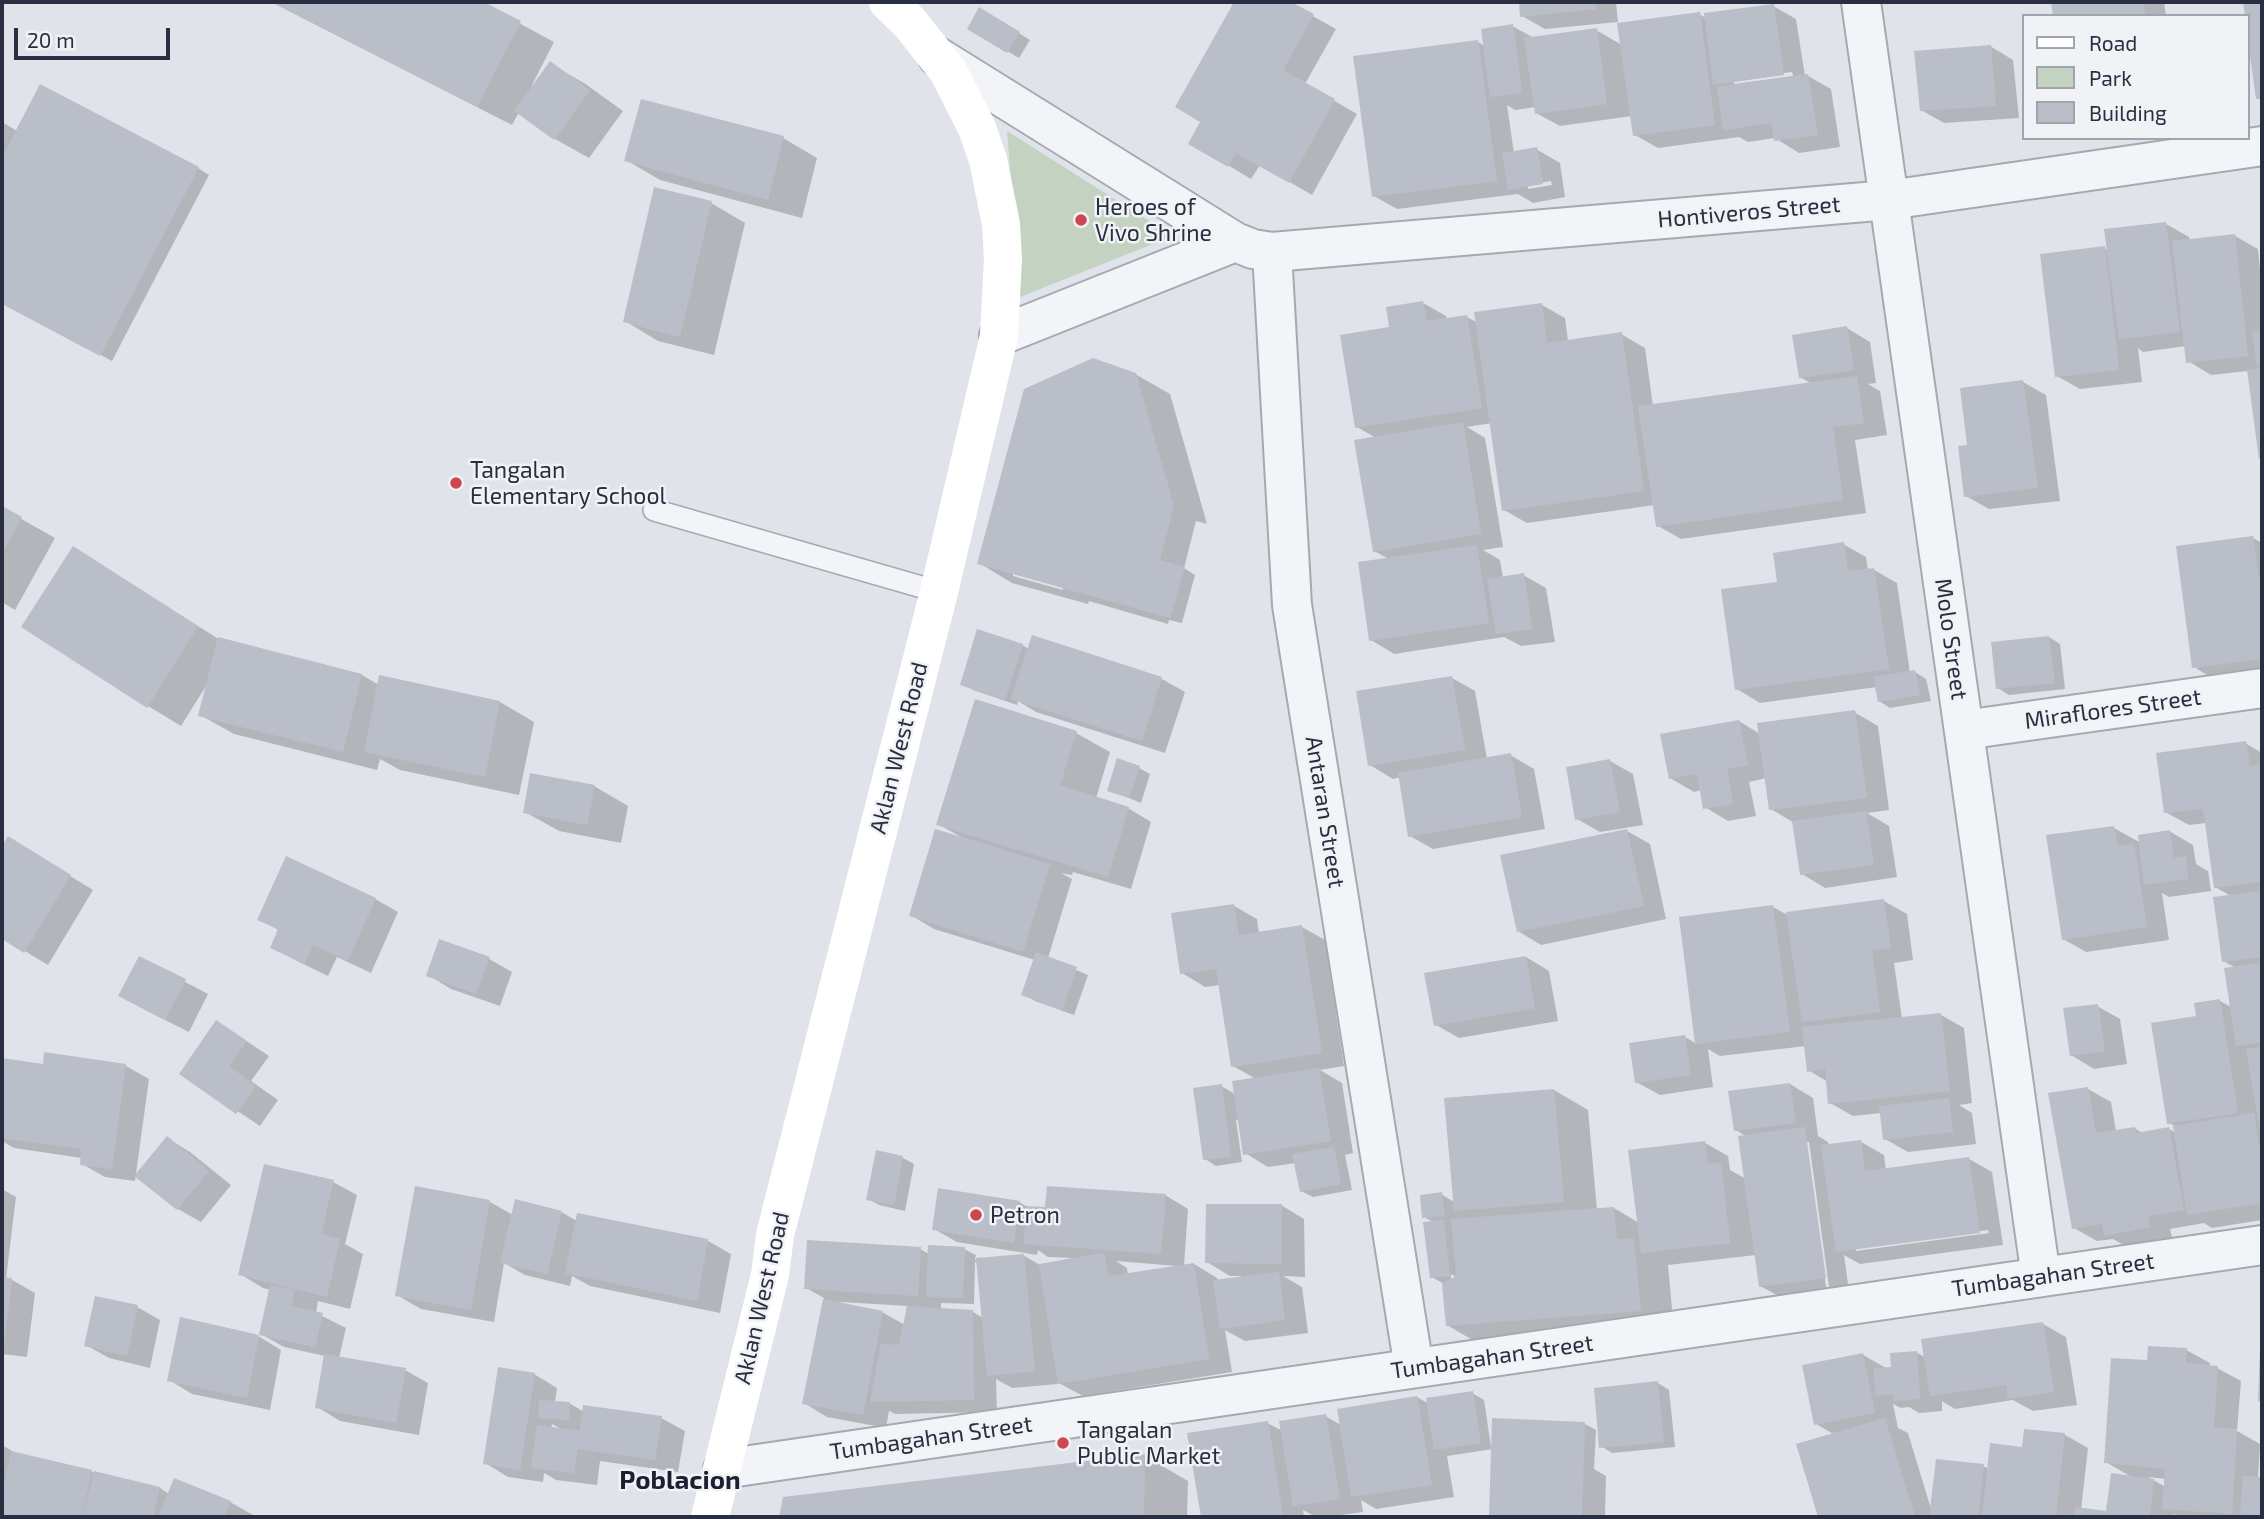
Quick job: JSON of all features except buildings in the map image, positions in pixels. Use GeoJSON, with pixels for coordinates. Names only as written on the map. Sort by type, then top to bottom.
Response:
{"type":"FeatureCollection","features":[{"type":"Feature","properties":{"kind":"main road","name":"Aklan West Road"},"geometry":{"type":"LineString","coordinates":[[710,1517],[770,1275],[775,1235],[939,592],[999,336],[1003,259],[997,192],[977,128],[964,99],[938,57],[888,2]]}},
{"type":"Feature","properties":{"kind":"street","name":"Molo Street"},"geometry":{"type":"LineString","coordinates":[[1861,2],[2041,1277]]}},
{"type":"Feature","properties":{"kind":"street","name":"Hontiveros Street"},"geometry":{"type":"LineString","coordinates":[[938,57],[1236,242],[1253,249],[1272,252],[1310,251],[1889,200],[2262,146]]}},
{"type":"Feature","properties":{"kind":"street"},"geometry":{"type":"LineString","coordinates":[[999,336],[1236,242]]}},
{"type":"Feature","properties":{"kind":"street","name":"Antaran Street"},"geometry":{"type":"LineString","coordinates":[[1272,252],[1292,605],[1414,1368]]}},
{"type":"Feature","properties":{"kind":"street","name":"Miraflores Street"},"geometry":{"type":"LineString","coordinates":[[1964,730],[2262,688]]}},
{"type":"Feature","properties":{"kind":"street","name":"Tumbagahan Street"},"geometry":{"type":"LineString","coordinates":[[723,1469],[2262,1245]]}},
{"type":"Feature","properties":{"kind":"lane"},"geometry":{"type":"LineString","coordinates":[[654,510],[939,592]]}},
{"type":"Feature","properties":{"kind":"green space"},"geometry":{"type":"Polygon","coordinates":[[[1007,131],[1173,236],[1020,297],[1007,131]]]}},
{"type":"Feature","properties":{"kind":"place","name":"Heroes of Vivo Shrine"},"geometry":{"type":"Point","coordinates":[1081,220]}},
{"type":"Feature","properties":{"kind":"place","name":"Tangalan Elementary School"},"geometry":{"type":"Point","coordinates":[456,483]}},
{"type":"Feature","properties":{"kind":"place","name":"Petron"},"geometry":{"type":"Point","coordinates":[976,1215]}},
{"type":"Feature","properties":{"kind":"place","name":"Tangalan Public Market"},"geometry":{"type":"Point","coordinates":[1063,1443]}},
{"type":"Feature","properties":{"kind":"district","name":"Poblacion"},"geometry":{"type":"Point","coordinates":[680,1480]}}]}
